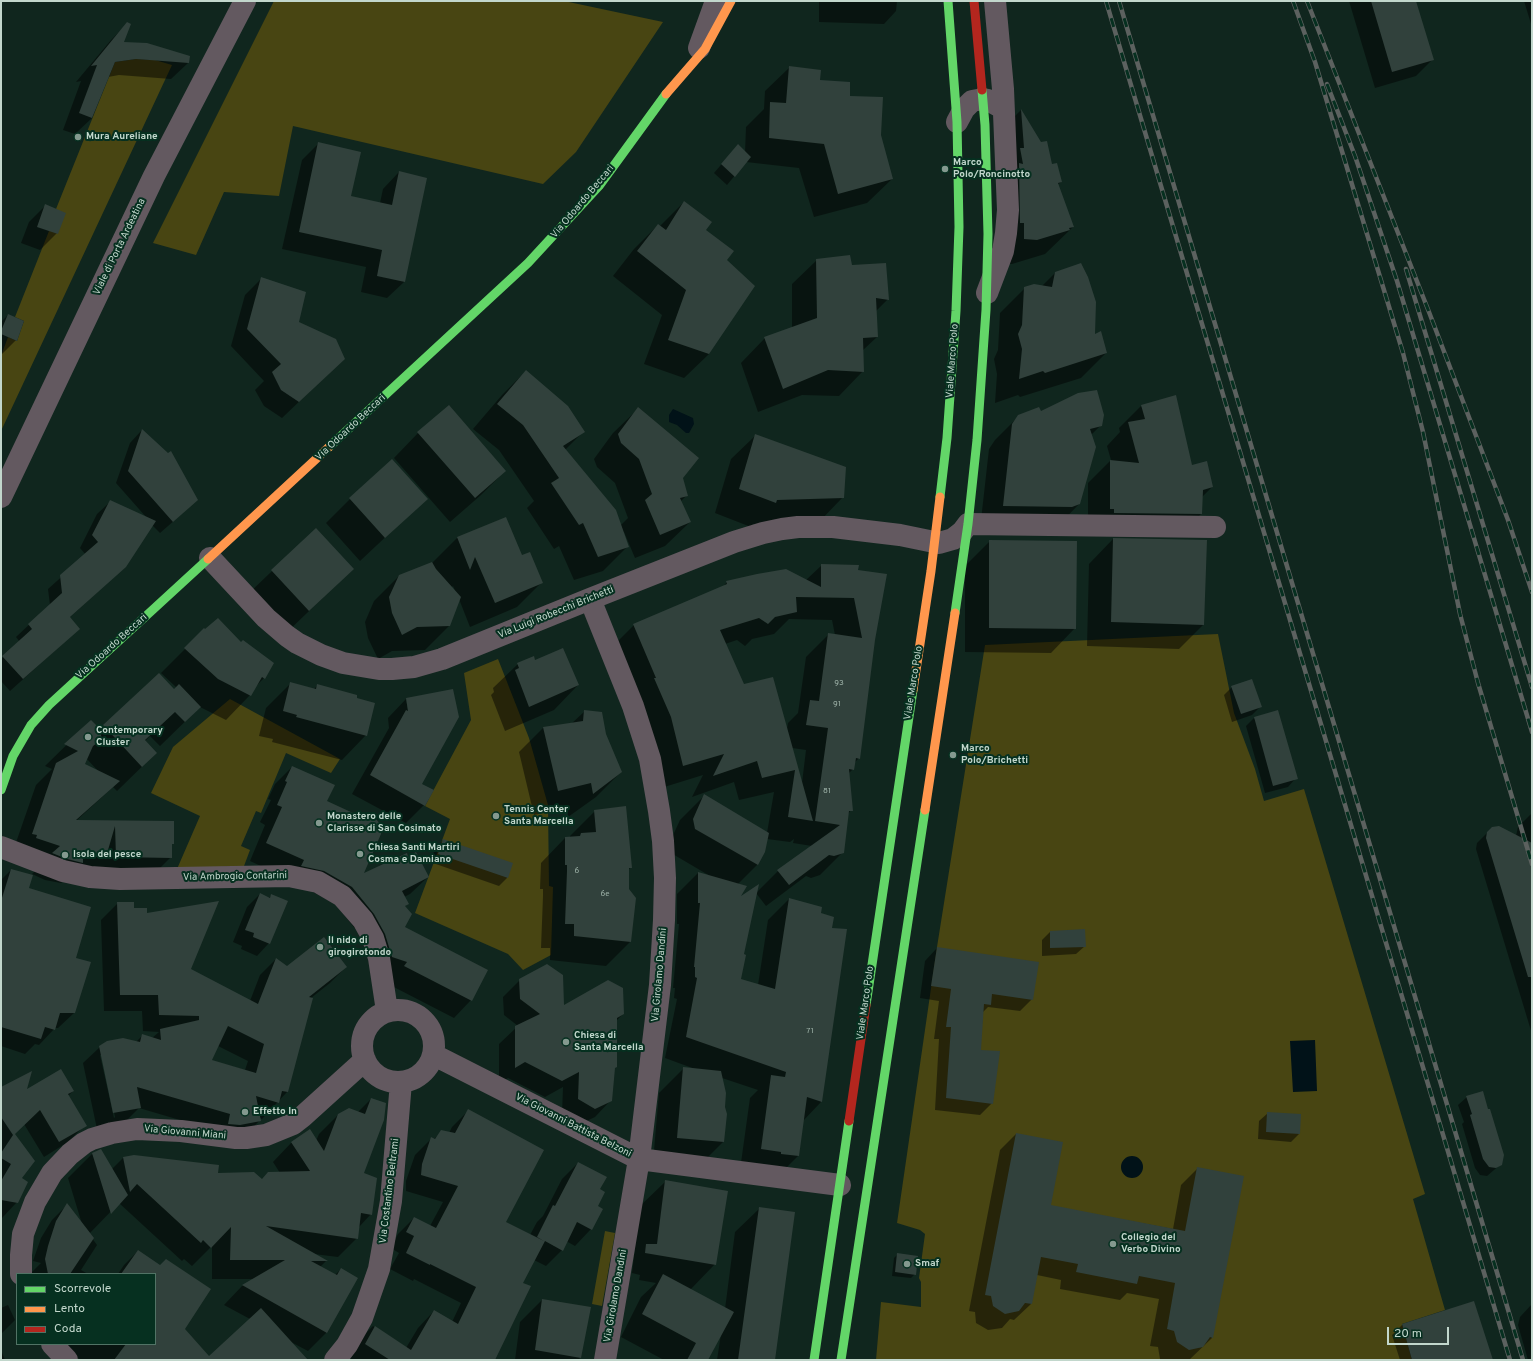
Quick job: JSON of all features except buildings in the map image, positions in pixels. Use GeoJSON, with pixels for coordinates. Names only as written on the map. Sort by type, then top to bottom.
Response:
{"type":"FeatureCollection","features":[{"type":"Feature","properties":{"kind":"main road","name":"Via Odoardo Beccari"},"geometry":{"type":"LineString","coordinates":[[1,790],[17,748],[26,732],[39,715],[549,242],[599,186],[668,92],[709,43],[731,1]]}},
{"type":"Feature","properties":{"kind":"main road","name":"Viale Marco Polo"},"geometry":{"type":"LineString","coordinates":[[814,1360],[876,933],[935,543],[949,420],[956,311],[959,227],[957,122],[948,1]]}},
{"type":"Feature","properties":{"kind":"main road"},"geometry":{"type":"LineString","coordinates":[[841,1360],[968,524],[980,411],[987,294],[988,187],[983,99],[974,1]]}},
{"type":"Feature","properties":{"kind":"street","name":"Viale di Porta Ardeatina"},"geometry":{"type":"LineString","coordinates":[[1,497],[154,176],[245,1]]}},
{"type":"Feature","properties":{"kind":"street","name":"Via Odoardo Beccari"},"geometry":{"type":"LineString","coordinates":[[697,57],[705,29],[716,1]]}},
{"type":"Feature","properties":{"kind":"street"},"geometry":{"type":"LineString","coordinates":[[987,294],[1003,251],[1008,210],[1000,44],[995,1]]}},
{"type":"Feature","properties":{"kind":"street"},"geometry":{"type":"LineString","coordinates":[[957,122],[972,101],[983,99],[994,102],[1004,111]]}},
{"type":"Feature","properties":{"kind":"street"},"geometry":{"type":"LineString","coordinates":[[935,543],[953,539],[962,532],[968,524],[1215,527]]}},
{"type":"Feature","properties":{"kind":"street","name":"Via Luigi Robecchi Brichetti"},"geometry":{"type":"LineString","coordinates":[[210,558],[266,618],[286,636],[310,650],[327,657],[349,664],[379,669],[414,667],[442,660],[590,599],[740,540],[763,533],[789,528],[833,527],[900,536],[935,543]]}},
{"type":"Feature","properties":{"kind":"street","name":"Via Girolamo Dandini"},"geometry":{"type":"LineString","coordinates":[[590,599],[628,692],[653,772],[663,842],[665,899],[662,964],[639,1159],[604,1360]]}},
{"type":"Feature","properties":{"kind":"street","name":"Via Ambrogio Contarini"},"geometry":{"type":"LineString","coordinates":[[1,847],[62,871],[90,877],[120,879],[289,876],[318,882],[342,896],[363,920],[373,938],[379,958],[387,1011]]}},
{"type":"Feature","properties":{"kind":"street"},"geometry":{"type":"LineString","coordinates":[[398,1009],[409,1011],[419,1016],[433,1033],[435,1044],[434,1055],[422,1074],[401,1082],[390,1081],[380,1077],[371,1070],[365,1060],[362,1048],[363,1036],[368,1025],[376,1016],[387,1011],[398,1009]]}},
{"type":"Feature","properties":{"kind":"street","name":"Via Giovanni Battista Belzoni"},"geometry":{"type":"LineString","coordinates":[[434,1055],[639,1159],[840,1185]]}},
{"type":"Feature","properties":{"kind":"street","name":"Via Giovanni Miani"},"geometry":{"type":"LineString","coordinates":[[21,1273],[23,1234],[35,1202],[52,1173],[70,1154],[92,1139],[112,1133],[137,1129],[165,1130],[236,1138],[266,1135],[293,1124],[365,1060]]}},
{"type":"Feature","properties":{"kind":"street","name":"Via Costantino Beltrami"},"geometry":{"type":"LineString","coordinates":[[335,1360],[347,1345],[362,1318],[379,1269],[389,1216],[401,1082]]}},
{"type":"Feature","properties":{"kind":"street"},"geometry":{"type":"LineString","coordinates":[[53,1345],[67,1360]]}},
{"type":"Feature","properties":{"kind":"shaded area"},"geometry":{"type":"Polygon","coordinates":[[[274,1],[564,1],[663,22],[576,152],[543,184],[293,126],[279,196],[224,192],[196,255],[153,243],[274,1]]]}},
{"type":"Feature","properties":{"kind":"shaded area"},"geometry":{"type":"Polygon","coordinates":[[[136,59],[155,60],[172,65],[1,431],[1,356],[8,337],[17,341],[24,321],[15,317],[49,231],[56,209],[115,62],[136,59]]]}},
{"type":"Feature","properties":{"kind":"shaded area"},"geometry":{"type":"Polygon","coordinates":[[[673,409],[693,418],[694,424],[689,433],[686,433],[677,425],[669,422],[669,415],[673,409]]]}},
{"type":"Feature","properties":{"kind":"shaded area"},"geometry":{"type":"Polygon","coordinates":[[[1218,634],[1234,713],[1255,769],[1264,801],[1304,789],[1425,1194],[1413,1199],[1445,1310],[1402,1324],[1412,1360],[876,1360],[881,1302],[921,1307],[921,1282],[919,1278],[925,1234],[920,1230],[897,1223],[937,947],[985,645],[1218,634]]]}},
{"type":"Feature","properties":{"kind":"shaded area","name":"Tennis Center Santa Marcella"},"geometry":{"type":"Polygon","coordinates":[[[498,659],[529,738],[548,805],[549,886],[553,887],[551,955],[523,970],[508,954],[415,913],[450,819],[425,806],[471,720],[464,673],[498,659]]]}},
{"type":"Feature","properties":{"kind":"shaded area"},"geometry":{"type":"Polygon","coordinates":[[[230,699],[340,759],[331,773],[286,753],[261,813],[256,811],[241,846],[250,850],[244,866],[177,869],[200,816],[151,793],[173,747],[230,699]]]}},
{"type":"Feature","properties":{"kind":"shaded area"},"geometry":{"type":"Polygon","coordinates":[[[1315,1040],[1317,1091],[1293,1092],[1290,1041],[1315,1040]]]}},
{"type":"Feature","properties":{"kind":"shaded area"},"geometry":{"type":"Polygon","coordinates":[[[1128,1156],[1136,1156],[1143,1163],[1143,1171],[1136,1178],[1128,1178],[1121,1171],[1121,1163],[1128,1156]]]}},
{"type":"Feature","properties":{"kind":"shaded area"},"geometry":{"type":"Polygon","coordinates":[[[605,1231],[615,1233],[602,1306],[592,1304],[605,1231]]]}},
{"type":"Feature","properties":{"kind":"railway"},"geometry":{"type":"LineString","coordinates":[[1106,1],[1510,1360]]}},
{"type":"Feature","properties":{"kind":"railway"},"geometry":{"type":"LineString","coordinates":[[1119,1],[1523,1360]]}},
{"type":"Feature","properties":{"kind":"railway"},"geometry":{"type":"LineString","coordinates":[[1293,1],[1315,62],[1403,353],[1423,432],[1460,614],[1478,683],[1532,864]]}},
{"type":"Feature","properties":{"kind":"railway"},"geometry":{"type":"LineString","coordinates":[[1307,1],[1429,312],[1508,520],[1532,592]]}},
{"type":"Feature","properties":{"kind":"railway"},"geometry":{"type":"LineString","coordinates":[[1327,84],[1355,156],[1397,281],[1532,732]]}},
{"type":"Feature","properties":{"kind":"railway"},"geometry":{"type":"LineString","coordinates":[[1406,269],[1532,687]]}},
{"type":"Feature","properties":{"kind":"traffic: fast"},"geometry":{"type":"LineString","coordinates":[[940,497],[947,438],[956,311],[959,227],[957,122],[948,1]]}},
{"type":"Feature","properties":{"kind":"traffic: fast"},"geometry":{"type":"LineString","coordinates":[[955,613],[968,524],[977,440],[986,310],[988,234],[985,125],[982,90]]}},
{"type":"Feature","properties":{"kind":"traffic: fast"},"geometry":{"type":"LineString","coordinates":[[329,447],[528,263],[599,186],[666,94]]}},
{"type":"Feature","properties":{"kind":"traffic: fast"},"geometry":{"type":"LineString","coordinates":[[1,790],[13,756],[31,725],[49,705],[208,559]]}},
{"type":"Feature","properties":{"kind":"traffic: fast"},"geometry":{"type":"LineString","coordinates":[[866,1005],[913,690]]}},
{"type":"Feature","properties":{"kind":"traffic: fast"},"geometry":{"type":"LineString","coordinates":[[841,1360],[925,810]]}},
{"type":"Feature","properties":{"kind":"traffic: fast"},"geometry":{"type":"LineString","coordinates":[[814,1360],[849,1121]]}},
{"type":"Feature","properties":{"kind":"traffic: slow"},"geometry":{"type":"LineString","coordinates":[[666,94],[705,49],[731,1]]}},
{"type":"Feature","properties":{"kind":"traffic: slow"},"geometry":{"type":"LineString","coordinates":[[208,559],[329,447]]}},
{"type":"Feature","properties":{"kind":"traffic: slow"},"geometry":{"type":"LineString","coordinates":[[913,690],[931,571],[940,497]]}},
{"type":"Feature","properties":{"kind":"traffic: slow"},"geometry":{"type":"LineString","coordinates":[[925,810],[955,613]]}},
{"type":"Feature","properties":{"kind":"traffic: jam"},"geometry":{"type":"LineString","coordinates":[[974,1],[982,90]]}},
{"type":"Feature","properties":{"kind":"traffic: jam"},"geometry":{"type":"LineString","coordinates":[[849,1121],[866,1005]]}},
{"type":"Feature","properties":{"kind":"place","name":"Mura Aureliane"},"geometry":{"type":"Point","coordinates":[78,137]}},
{"type":"Feature","properties":{"kind":"place","name":"Marco Polo/Roncinotto"},"geometry":{"type":"Point","coordinates":[945,169]}},
{"type":"Feature","properties":{"kind":"place","name":"Contemporary Cluster"},"geometry":{"type":"Point","coordinates":[88,737]}},
{"type":"Feature","properties":{"kind":"place","name":"Marco Polo/Brichetti"},"geometry":{"type":"Point","coordinates":[953,755]}},
{"type":"Feature","properties":{"kind":"place","name":"Tennis Center Santa Marcella"},"geometry":{"type":"Point","coordinates":[496,816]}},
{"type":"Feature","properties":{"kind":"place","name":"Monastero delle Clarisse di San Cosimato"},"geometry":{"type":"Point","coordinates":[319,823]}},
{"type":"Feature","properties":{"kind":"place","name":"Chiesa Santi Martiri Cosma e Damiano"},"geometry":{"type":"Point","coordinates":[360,854]}},
{"type":"Feature","properties":{"kind":"place","name":"Isola del pesce"},"geometry":{"type":"Point","coordinates":[65,855]}},
{"type":"Feature","properties":{"kind":"place","name":"Il nido di girogirotondo"},"geometry":{"type":"Point","coordinates":[320,947]}},
{"type":"Feature","properties":{"kind":"place","name":"Chiesa di Santa Marcella"},"geometry":{"type":"Point","coordinates":[566,1042]}},
{"type":"Feature","properties":{"kind":"place","name":"Effetto In"},"geometry":{"type":"Point","coordinates":[245,1112]}},
{"type":"Feature","properties":{"kind":"place","name":"Collegio del Verbo Divino"},"geometry":{"type":"Point","coordinates":[1113,1244]}},
{"type":"Feature","properties":{"kind":"place","name":"Smaf"},"geometry":{"type":"Point","coordinates":[907,1264]}}]}
